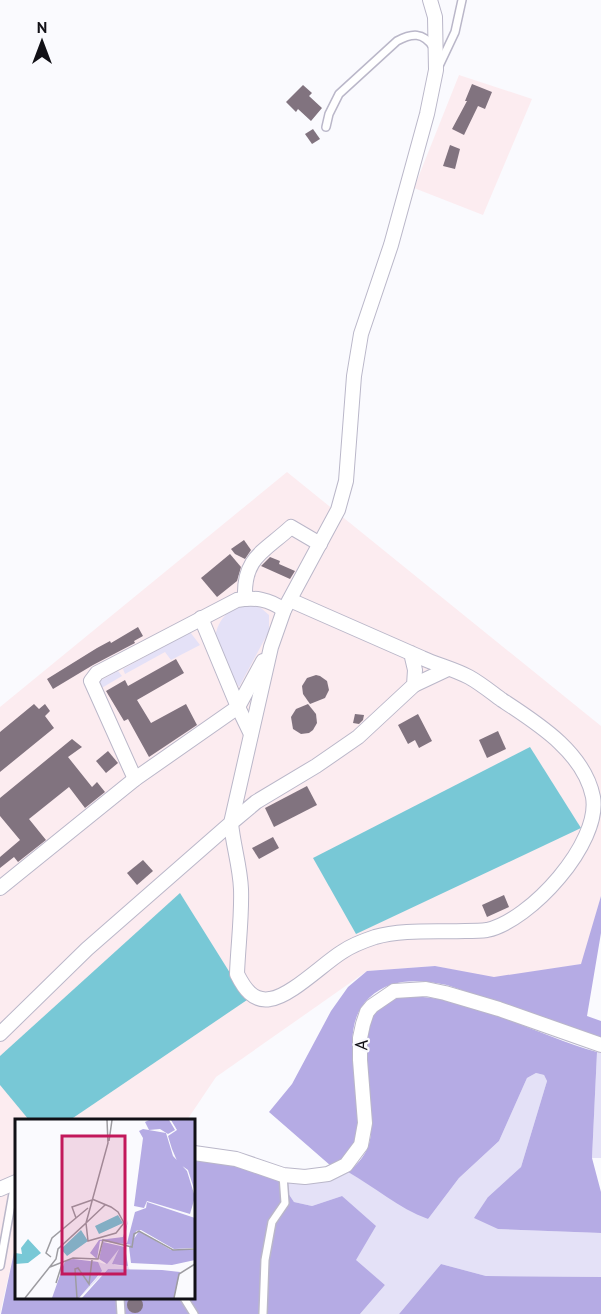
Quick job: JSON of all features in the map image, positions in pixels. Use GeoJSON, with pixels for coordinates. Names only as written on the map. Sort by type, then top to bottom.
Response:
{"type":"FeatureCollection","features":[{"type":"Feature","properties":{"kind":"street"},"geometry":{"type":"LineString","coordinates":[[135,779],[90,681],[97,673],[237,600],[267,600],[287,605],[468,676],[536,724],[561,744],[581,767],[593,797],[592,823],[585,843],[556,882],[511,922],[487,930],[379,936],[342,951],[288,991],[270,999],[251,995],[237,974],[241,890],[240,868],[232,838],[231,823],[271,647],[287,605],[338,510],[346,481],[354,376],[361,334],[394,234],[427,114],[436,70],[435,17],[430,0]]}},
{"type":"Feature","properties":{"kind":"street"},"geometry":{"type":"LineString","coordinates":[[245,599],[245,580],[249,565],[256,556],[291,527],[320,544]]}},
{"type":"Feature","properties":{"kind":"street"},"geometry":{"type":"LineString","coordinates":[[201,618],[251,734]]}},
{"type":"Feature","properties":{"kind":"street"},"geometry":{"type":"LineString","coordinates":[[0,888],[135,779],[238,707],[271,647]]}},
{"type":"Feature","properties":{"kind":"street"},"geometry":{"type":"LineString","coordinates":[[411,653],[415,670],[414,685]]}},
{"type":"Feature","properties":{"kind":"street"},"geometry":{"type":"LineString","coordinates":[[0,1034],[87,949],[256,801],[316,766],[358,737],[414,685],[448,669]]}},
{"type":"Feature","properties":{"kind":"street","name":"A"},"geometry":{"type":"LineString","coordinates":[[195,1153],[236,1159],[283,1175],[305,1178],[328,1174],[346,1165],[361,1145],[365,1123],[360,1060],[360,1038],[363,1024],[372,1006],[394,991],[426,989],[445,993],[499,1009],[601,1045]]}},
{"type":"Feature","properties":{"kind":"street"},"geometry":{"type":"LineString","coordinates":[[0,1189],[15,1182]]}},
{"type":"Feature","properties":{"kind":"lane"},"geometry":{"type":"LineString","coordinates":[[436,70],[455,32],[462,0]]}},
{"type":"Feature","properties":{"kind":"lane"},"geometry":{"type":"LineString","coordinates":[[326,127],[329,114],[339,94],[398,41],[417,34],[428,40],[436,50]]}},
{"type":"Feature","properties":{"kind":"lane"},"geometry":{"type":"LineString","coordinates":[[263,1314],[265,1260],[272,1222],[285,1203],[283,1175]]}},
{"type":"Feature","properties":{"kind":"lane"},"geometry":{"type":"LineString","coordinates":[[0,1266],[15,1187]]}},
{"type":"Feature","properties":{"kind":"lane"},"geometry":{"type":"LineString","coordinates":[[120,1299],[121,1314]]}},
{"type":"Feature","properties":{"kind":"lane"},"geometry":{"type":"LineString","coordinates":[[185,1299],[194,1314]]}},
{"type":"Feature","properties":{"kind":"shaded area"},"geometry":{"type":"Polygon","coordinates":[[[459,75],[532,99],[483,215],[414,188],[459,75]]]}},
{"type":"Feature","properties":{"kind":"shaded area"},"geometry":{"type":"Polygon","coordinates":[[[287,472],[601,726],[601,896],[582,964],[493,978],[435,966],[367,971],[216,1077],[188,1119],[15,1119],[15,1247],[0,1314],[0,707],[287,472]]]}},
{"type":"Feature","properties":{"kind":"shaded area"},"geometry":{"type":"Polygon","coordinates":[[[252,605],[261,608],[269,615],[269,631],[239,687],[219,655],[216,634],[222,619],[229,612],[252,605]]]}},
{"type":"Feature","properties":{"kind":"shaded area"},"geometry":{"type":"Polygon","coordinates":[[[190,632],[200,645],[171,660],[165,652],[125,674],[123,669],[190,632]]]}},
{"type":"Feature","properties":{"kind":"shaded area"},"geometry":{"type":"Polygon","coordinates":[[[118,671],[122,676],[100,689],[96,683],[118,671]]]}},
{"type":"Feature","properties":{"kind":"shaded area"},"geometry":{"type":"Polygon","coordinates":[[[601,896],[601,933],[587,1016],[601,1021],[601,1039],[447,985],[416,981],[396,983],[369,998],[359,1012],[353,1029],[352,1047],[359,1123],[356,1140],[346,1155],[331,1166],[269,1112],[292,1084],[331,1011],[348,987],[367,971],[435,966],[494,977],[581,964],[601,896]]]}},
{"type":"Feature","properties":{"kind":"shaded area"},"geometry":{"type":"Polygon","coordinates":[[[405,996],[455,1002],[597,1052],[592,1158],[601,1192],[601,1233],[498,1229],[474,1218],[488,1197],[521,1167],[547,1081],[544,1075],[536,1073],[527,1078],[499,1141],[459,1178],[428,1219],[397,1203],[348,1172],[364,1154],[371,1132],[367,1033],[371,1018],[382,1005],[405,996]]]}},
{"type":"Feature","properties":{"kind":"shaded area"},"geometry":{"type":"Polygon","coordinates":[[[597,1052],[601,1052],[601,1158],[592,1158],[597,1052]]]}},
{"type":"Feature","properties":{"kind":"shaded area"},"geometry":{"type":"Polygon","coordinates":[[[536,1073],[544,1075],[547,1081],[521,1167],[488,1197],[498,1229],[601,1233],[601,1277],[486,1276],[441,1264],[399,1314],[360,1314],[385,1285],[355,1260],[342,1196],[312,1206],[294,1202],[278,1178],[314,1182],[348,1172],[428,1219],[459,1178],[499,1141],[527,1078],[536,1073]]]}},
{"type":"Feature","properties":{"kind":"shaded area"},"geometry":{"type":"Polygon","coordinates":[[[195,1158],[278,1178],[294,1202],[312,1206],[342,1196],[376,1226],[356,1260],[385,1285],[360,1314],[1,1314],[15,1248],[15,1299],[195,1299],[195,1158]]]}},
{"type":"Feature","properties":{"kind":"shaded area"},"geometry":{"type":"Polygon","coordinates":[[[441,1264],[486,1276],[601,1277],[601,1314],[399,1314],[441,1264]]]}},
{"type":"Feature","properties":{"kind":"water"},"geometry":{"type":"Polygon","coordinates":[[[530,747],[581,828],[356,934],[313,858],[530,747]]]}},
{"type":"Feature","properties":{"kind":"water"},"geometry":{"type":"Polygon","coordinates":[[[180,893],[247,1000],[71,1119],[28,1119],[0,1085],[0,1056],[180,893]]]}},
{"type":"Feature","properties":{"kind":"building"},"geometry":{"type":"Polygon","coordinates":[[[472,84],[492,92],[485,109],[478,106],[464,135],[452,129],[467,101],[465,101],[472,84]]]}},
{"type":"Feature","properties":{"kind":"building"},"geometry":{"type":"Polygon","coordinates":[[[303,85],[312,93],[309,96],[322,108],[311,121],[298,109],[296,112],[286,102],[303,85]]]}},
{"type":"Feature","properties":{"kind":"building"},"geometry":{"type":"Polygon","coordinates":[[[313,129],[320,139],[312,144],[305,134],[313,129]]]}},
{"type":"Feature","properties":{"kind":"building"},"geometry":{"type":"Polygon","coordinates":[[[450,145],[460,149],[455,169],[443,166],[450,145]]]}},
{"type":"Feature","properties":{"kind":"building"},"geometry":{"type":"Polygon","coordinates":[[[244,540],[251,550],[245,559],[231,549],[244,540]]]}},
{"type":"Feature","properties":{"kind":"building"},"geometry":{"type":"Polygon","coordinates":[[[230,554],[241,567],[237,581],[217,597],[201,578],[230,554]]]}},
{"type":"Feature","properties":{"kind":"building"},"geometry":{"type":"Polygon","coordinates":[[[270,557],[295,571],[290,579],[261,566],[270,557]]]}},
{"type":"Feature","properties":{"kind":"building"},"geometry":{"type":"Polygon","coordinates":[[[138,627],[143,636],[134,641],[135,643],[53,689],[47,679],[97,648],[110,641],[111,643],[138,627]]]}},
{"type":"Feature","properties":{"kind":"building"},"geometry":{"type":"Polygon","coordinates":[[[176,659],[184,673],[137,700],[151,723],[186,704],[197,725],[149,757],[128,719],[124,721],[106,691],[125,680],[128,686],[176,659]]]}},
{"type":"Feature","properties":{"kind":"building"},"geometry":{"type":"Polygon","coordinates":[[[316,675],[327,681],[329,690],[325,698],[310,704],[303,694],[302,686],[307,678],[316,675]]]}},
{"type":"Feature","properties":{"kind":"building"},"geometry":{"type":"Polygon","coordinates":[[[34,704],[39,709],[45,704],[50,711],[45,716],[54,728],[0,772],[0,732],[34,704]]]}},
{"type":"Feature","properties":{"kind":"building"},"geometry":{"type":"Polygon","coordinates":[[[308,704],[316,714],[317,723],[309,733],[301,734],[293,729],[291,717],[296,709],[308,704]]]}},
{"type":"Feature","properties":{"kind":"building"},"geometry":{"type":"Polygon","coordinates":[[[355,714],[364,715],[359,724],[353,723],[355,714]]]}},
{"type":"Feature","properties":{"kind":"building"},"geometry":{"type":"Polygon","coordinates":[[[418,714],[432,741],[419,748],[415,740],[408,744],[398,725],[418,714]]]}},
{"type":"Feature","properties":{"kind":"building"},"geometry":{"type":"Polygon","coordinates":[[[498,731],[506,749],[487,758],[479,740],[498,731]]]}},
{"type":"Feature","properties":{"kind":"building"},"geometry":{"type":"Polygon","coordinates":[[[72,739],[82,747],[68,757],[92,787],[97,782],[105,792],[85,808],[69,787],[29,819],[46,840],[18,862],[14,857],[0,868],[0,857],[20,840],[0,816],[0,798],[72,739]]]}},
{"type":"Feature","properties":{"kind":"building"},"geometry":{"type":"Polygon","coordinates":[[[108,751],[118,763],[106,773],[96,761],[108,751]]]}},
{"type":"Feature","properties":{"kind":"building"},"geometry":{"type":"Polygon","coordinates":[[[307,786],[317,805],[274,827],[265,808],[307,786]]]}},
{"type":"Feature","properties":{"kind":"building"},"geometry":{"type":"Polygon","coordinates":[[[273,837],[279,848],[259,859],[252,848],[273,837]]]}},
{"type":"Feature","properties":{"kind":"building"},"geometry":{"type":"Polygon","coordinates":[[[143,860],[153,871],[137,885],[127,873],[143,860]]]}},
{"type":"Feature","properties":{"kind":"building"},"geometry":{"type":"Polygon","coordinates":[[[504,895],[509,907],[487,917],[482,905],[504,895]]]}},
{"type":"Feature","properties":{"kind":"building"},"geometry":{"type":"Polygon","coordinates":[[[129,1299],[141,1299],[143,1308],[138,1313],[132,1313],[127,1308],[129,1299]]]}}]}
